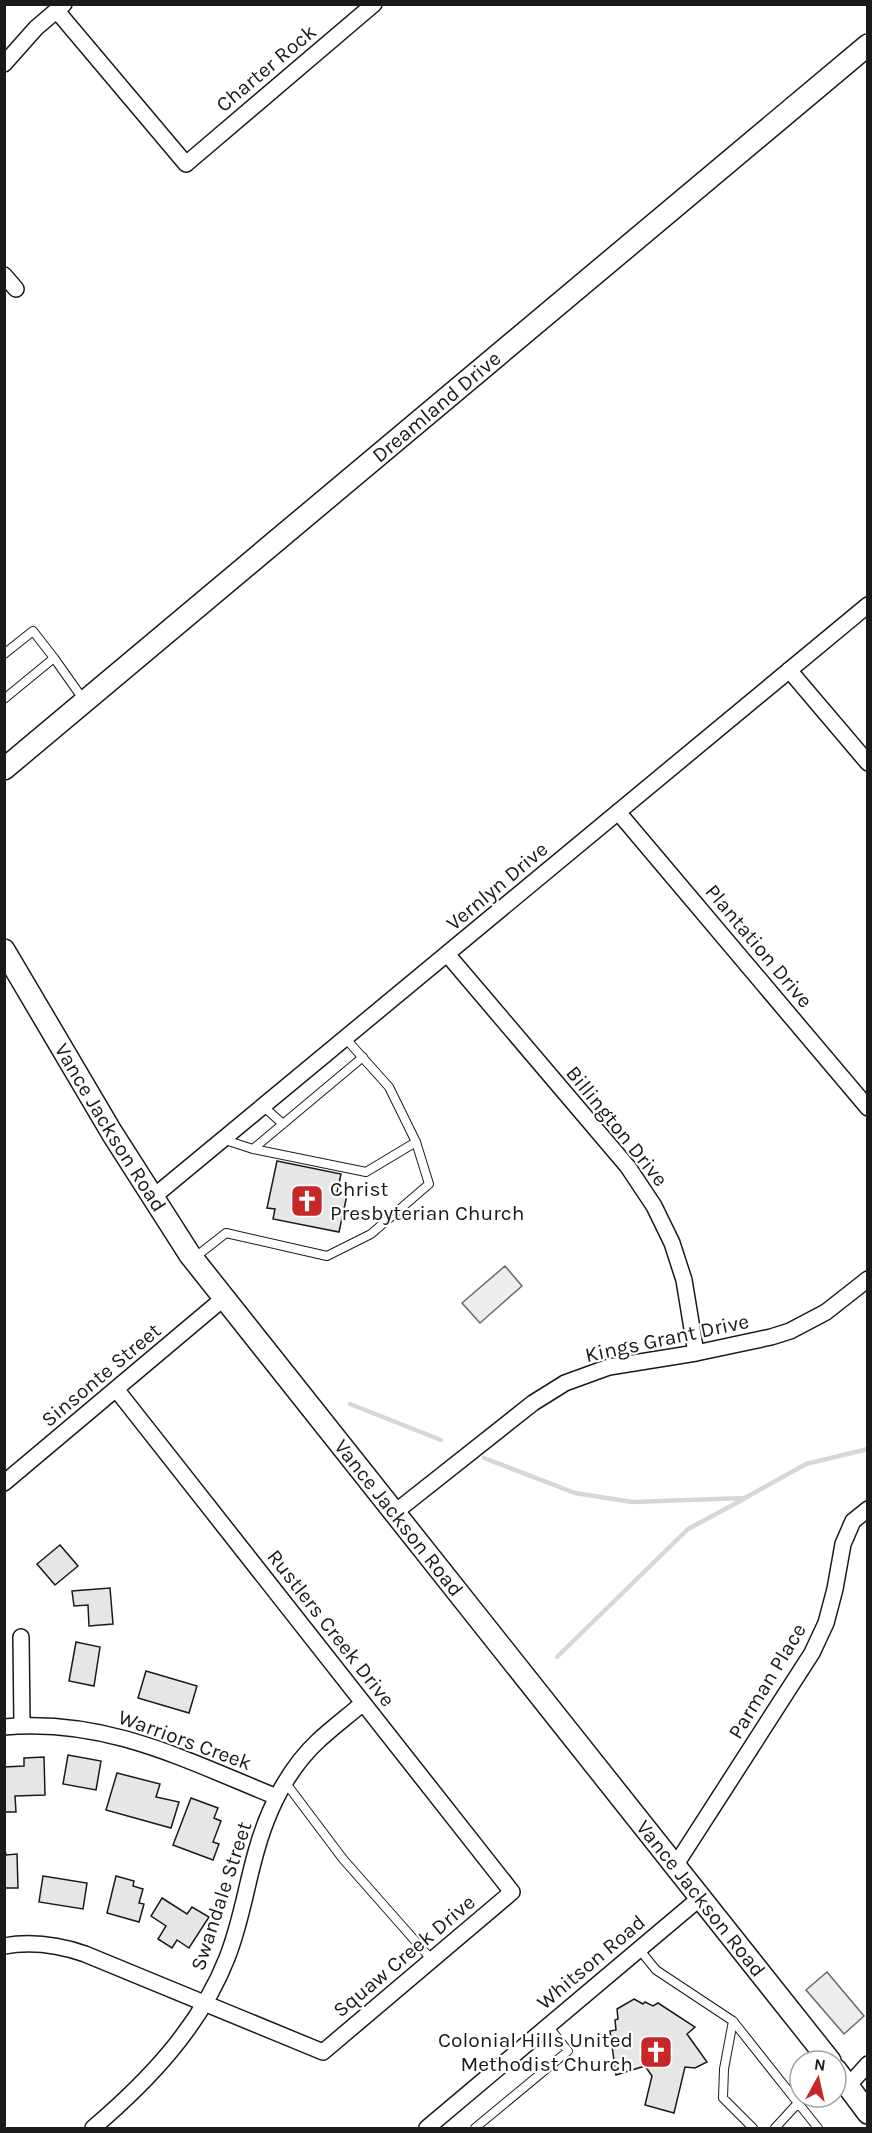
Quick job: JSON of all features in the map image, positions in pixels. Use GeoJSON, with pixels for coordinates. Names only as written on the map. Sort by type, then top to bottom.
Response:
{"type":"FeatureCollection","features":[{"type":"Feature","properties":{"kind":"main road","name":"Dreamland Drive"},"geometry":{"type":"LineString","coordinates":[[4,769],[867,45]]}},
{"type":"Feature","properties":{"kind":"main road","name":"Vance Jackson Road"},"geometry":{"type":"LineString","coordinates":[[4,951],[112,1133],[193,1259],[820,2049]]}},
{"type":"Feature","properties":{"kind":"main road"},"geometry":{"type":"LineString","coordinates":[[848,2086],[867,2113]]}},
{"type":"Feature","properties":{"kind":"street","name":"Charter Rock"},"geometry":{"type":"LineString","coordinates":[[60,8],[186,164],[374,4]]}},
{"type":"Feature","properties":{"kind":"street"},"geometry":{"type":"LineString","coordinates":[[4,64],[36,28],[60,8]]}},
{"type":"Feature","properties":{"kind":"street"},"geometry":{"type":"LineString","coordinates":[[4,275],[16,289]]}},
{"type":"Feature","properties":{"kind":"street","name":"Vernlyn Drive"},"geometry":{"type":"LineString","coordinates":[[152,1198],[225,1140],[867,605]]}},
{"type":"Feature","properties":{"kind":"street"},"geometry":{"type":"LineString","coordinates":[[789,670],[867,763]]}},
{"type":"Feature","properties":{"kind":"street","name":"Plantation Drive"},"geometry":{"type":"LineString","coordinates":[[618,812],[867,1108]]}},
{"type":"Feature","properties":{"kind":"street","name":"Billington Drive"},"geometry":{"type":"LineString","coordinates":[[447,954],[628,1167],[654,1206],[672,1244],[684,1280],[696,1353]]}},
{"type":"Feature","properties":{"kind":"street","name":"Kings Grant Drive"},"geometry":{"type":"LineString","coordinates":[[394,1513],[533,1403],[565,1383],[609,1367],[696,1353],[790,1331],[826,1312],[867,1279]]}},
{"type":"Feature","properties":{"kind":"street","name":"Sinsonte Street"},"geometry":{"type":"LineString","coordinates":[[4,1483],[224,1298]]}},
{"type":"Feature","properties":{"kind":"street","name":"Rustlers Creek Drive"},"geometry":{"type":"LineString","coordinates":[[116,1389],[512,1892]]}},
{"type":"Feature","properties":{"kind":"street","name":"Parman Place"},"geometry":{"type":"LineString","coordinates":[[675,1866],[812,1653],[826,1623],[843,1544],[853,1521],[867,1509]]}},
{"type":"Feature","properties":{"kind":"street"},"geometry":{"type":"LineString","coordinates":[[21,1637],[22,1725]]}},
{"type":"Feature","properties":{"kind":"street","name":"Swandale Street"},"geometry":{"type":"LineString","coordinates":[[93,2128],[128,2098],[163,2061],[204,2002],[227,1957],[242,1912],[256,1851],[277,1797],[285,1782],[316,1742],[363,1703]]}},
{"type":"Feature","properties":{"kind":"street","name":"Warriors Creek"},"geometry":{"type":"LineString","coordinates":[[4,1727],[61,1726],[98,1731],[139,1742],[277,1797]]}},
{"type":"Feature","properties":{"kind":"street","name":"Squaw Creek Drive"},"geometry":{"type":"LineString","coordinates":[[204,2002],[323,2052],[512,1892]]}},
{"type":"Feature","properties":{"kind":"street","name":"Whitson Road"},"geometry":{"type":"LineString","coordinates":[[427,2128],[700,1898]]}},
{"type":"Feature","properties":{"kind":"street"},"geometry":{"type":"LineString","coordinates":[[4,1946],[40,1944],[70,1949],[204,2002]]}},
{"type":"Feature","properties":{"kind":"street"},"geometry":{"type":"LineString","coordinates":[[848,2075],[867,2064]]}},
{"type":"Feature","properties":{"kind":"lane"},"geometry":{"type":"LineString","coordinates":[[4,654],[33,631],[85,701]]}},
{"type":"Feature","properties":{"kind":"lane"},"geometry":{"type":"LineString","coordinates":[[4,699],[54,658]]}},
{"type":"Feature","properties":{"kind":"lane"},"geometry":{"type":"LineString","coordinates":[[193,1259],[225,1233],[327,1256],[371,1234],[429,1184],[416,1142],[389,1087],[346,1039]]}},
{"type":"Feature","properties":{"kind":"lane"},"geometry":{"type":"LineString","coordinates":[[253,1149],[363,1057]]}},
{"type":"Feature","properties":{"kind":"lane"},"geometry":{"type":"LineString","coordinates":[[264,1107],[282,1124]]}},
{"type":"Feature","properties":{"kind":"lane"},"geometry":{"type":"LineString","coordinates":[[225,1140],[253,1149],[366,1172],[416,1142]]}},
{"type":"Feature","properties":{"kind":"lane"},"geometry":{"type":"LineString","coordinates":[[285,1782],[343,1859],[432,1960]]}},
{"type":"Feature","properties":{"kind":"lane"},"geometry":{"type":"LineString","coordinates":[[639,1949],[656,1970],[733,2021],[788,2085]]}},
{"type":"Feature","properties":{"kind":"lane"},"geometry":{"type":"LineString","coordinates":[[733,2021],[724,2069],[723,2098],[753,2128]]}},
{"type":"Feature","properties":{"kind":"lane"},"geometry":{"type":"LineString","coordinates":[[475,2128],[568,2051],[548,2026]]}},
{"type":"Feature","properties":{"kind":"lane"},"geometry":{"type":"LineString","coordinates":[[775,2128],[793,2109]]}},
{"type":"Feature","properties":{"kind":"lane"},"geometry":{"type":"LineString","coordinates":[[806,2109],[818,2128]]}},
{"type":"Feature","properties":{"kind":"shaded area"},"geometry":{"type":"Polygon","coordinates":[[[505,1266],[522,1286],[480,1323],[462,1303],[505,1266]]]}},
{"type":"Feature","properties":{"kind":"shaded area"},"geometry":{"type":"Polygon","coordinates":[[[827,1972],[864,2016],[844,2034],[806,1990],[827,1972]]]}},
{"type":"Feature","properties":{"kind":"building","name":"Christ Presbyterian Church"},"geometry":{"type":"Polygon","coordinates":[[[277,1161],[341,1174],[337,1193],[347,1195],[339,1232],[273,1219],[275,1209],[267,1208],[277,1161]]]}},
{"type":"Feature","properties":{"kind":"building"},"geometry":{"type":"Polygon","coordinates":[[[60,1545],[78,1566],[55,1585],[37,1564],[60,1545]]]}},
{"type":"Feature","properties":{"kind":"building"},"geometry":{"type":"Polygon","coordinates":[[[110,1588],[113,1624],[89,1626],[88,1605],[74,1606],[72,1591],[110,1588]]]}},
{"type":"Feature","properties":{"kind":"building"},"geometry":{"type":"Polygon","coordinates":[[[76,1642],[100,1647],[94,1686],[69,1681],[76,1642]]]}},
{"type":"Feature","properties":{"kind":"building"},"geometry":{"type":"Polygon","coordinates":[[[146,1671],[197,1686],[189,1713],[138,1698],[146,1671]]]}},
{"type":"Feature","properties":{"kind":"building"},"geometry":{"type":"Polygon","coordinates":[[[68,1755],[101,1761],[96,1790],[63,1784],[68,1755]]]}},
{"type":"Feature","properties":{"kind":"building"},"geometry":{"type":"Polygon","coordinates":[[[44,1757],[45,1795],[15,1796],[16,1812],[4,1812],[4,1767],[24,1766],[24,1758],[44,1757]]]}},
{"type":"Feature","properties":{"kind":"building"},"geometry":{"type":"Polygon","coordinates":[[[117,1773],[160,1784],[156,1797],[179,1802],[171,1828],[106,1810],[117,1773]]]}},
{"type":"Feature","properties":{"kind":"building"},"geometry":{"type":"Polygon","coordinates":[[[191,1798],[218,1808],[214,1818],[221,1821],[213,1842],[219,1844],[213,1860],[173,1845],[191,1798]]]}},
{"type":"Feature","properties":{"kind":"building"},"geometry":{"type":"Polygon","coordinates":[[[4,1845],[6,1855],[17,1854],[18,1888],[4,1888],[4,1845]]]}},
{"type":"Feature","properties":{"kind":"building"},"geometry":{"type":"Polygon","coordinates":[[[43,1876],[87,1883],[83,1909],[39,1902],[43,1876]]]}},
{"type":"Feature","properties":{"kind":"building"},"geometry":{"type":"Polygon","coordinates":[[[116,1876],[134,1881],[133,1886],[143,1889],[139,1903],[144,1904],[139,1922],[107,1913],[116,1876]]]}},
{"type":"Feature","properties":{"kind":"building"},"geometry":{"type":"Polygon","coordinates":[[[162,1898],[187,1914],[192,1907],[209,1917],[189,1948],[177,1940],[172,1948],[158,1939],[166,1926],[151,1916],[162,1898]]]}},
{"type":"Feature","properties":{"kind":"building","name":"Colonial Hills United Methodist Church"},"geometry":{"type":"Polygon","coordinates":[[[634,1999],[653,2006],[658,2003],[695,2027],[687,2034],[707,2062],[695,2068],[685,2067],[674,2113],[645,2105],[652,2076],[645,2066],[616,2075],[610,2031],[616,2030],[617,2009],[634,1999]]]}},
{"type":"Feature","properties":{"kind":"waterway"},"geometry":{"type":"LineString","coordinates":[[350,1404],[441,1440]]}},
{"type":"Feature","properties":{"kind":"waterway"},"geometry":{"type":"LineString","coordinates":[[484,1458],[575,1493],[632,1502],[745,1498],[806,1464],[868,1449]]}},
{"type":"Feature","properties":{"kind":"waterway"},"geometry":{"type":"LineString","coordinates":[[557,1657],[688,1529],[744,1499]]}},
{"type":"Feature","properties":{"kind":"place","name":"Christ Presbyterian Church"},"geometry":{"type":"Point","coordinates":[307,1201]}},
{"type":"Feature","properties":{"kind":"place","name":"Colonial Hills United Methodist Church"},"geometry":{"type":"Point","coordinates":[656,2052]}}]}
